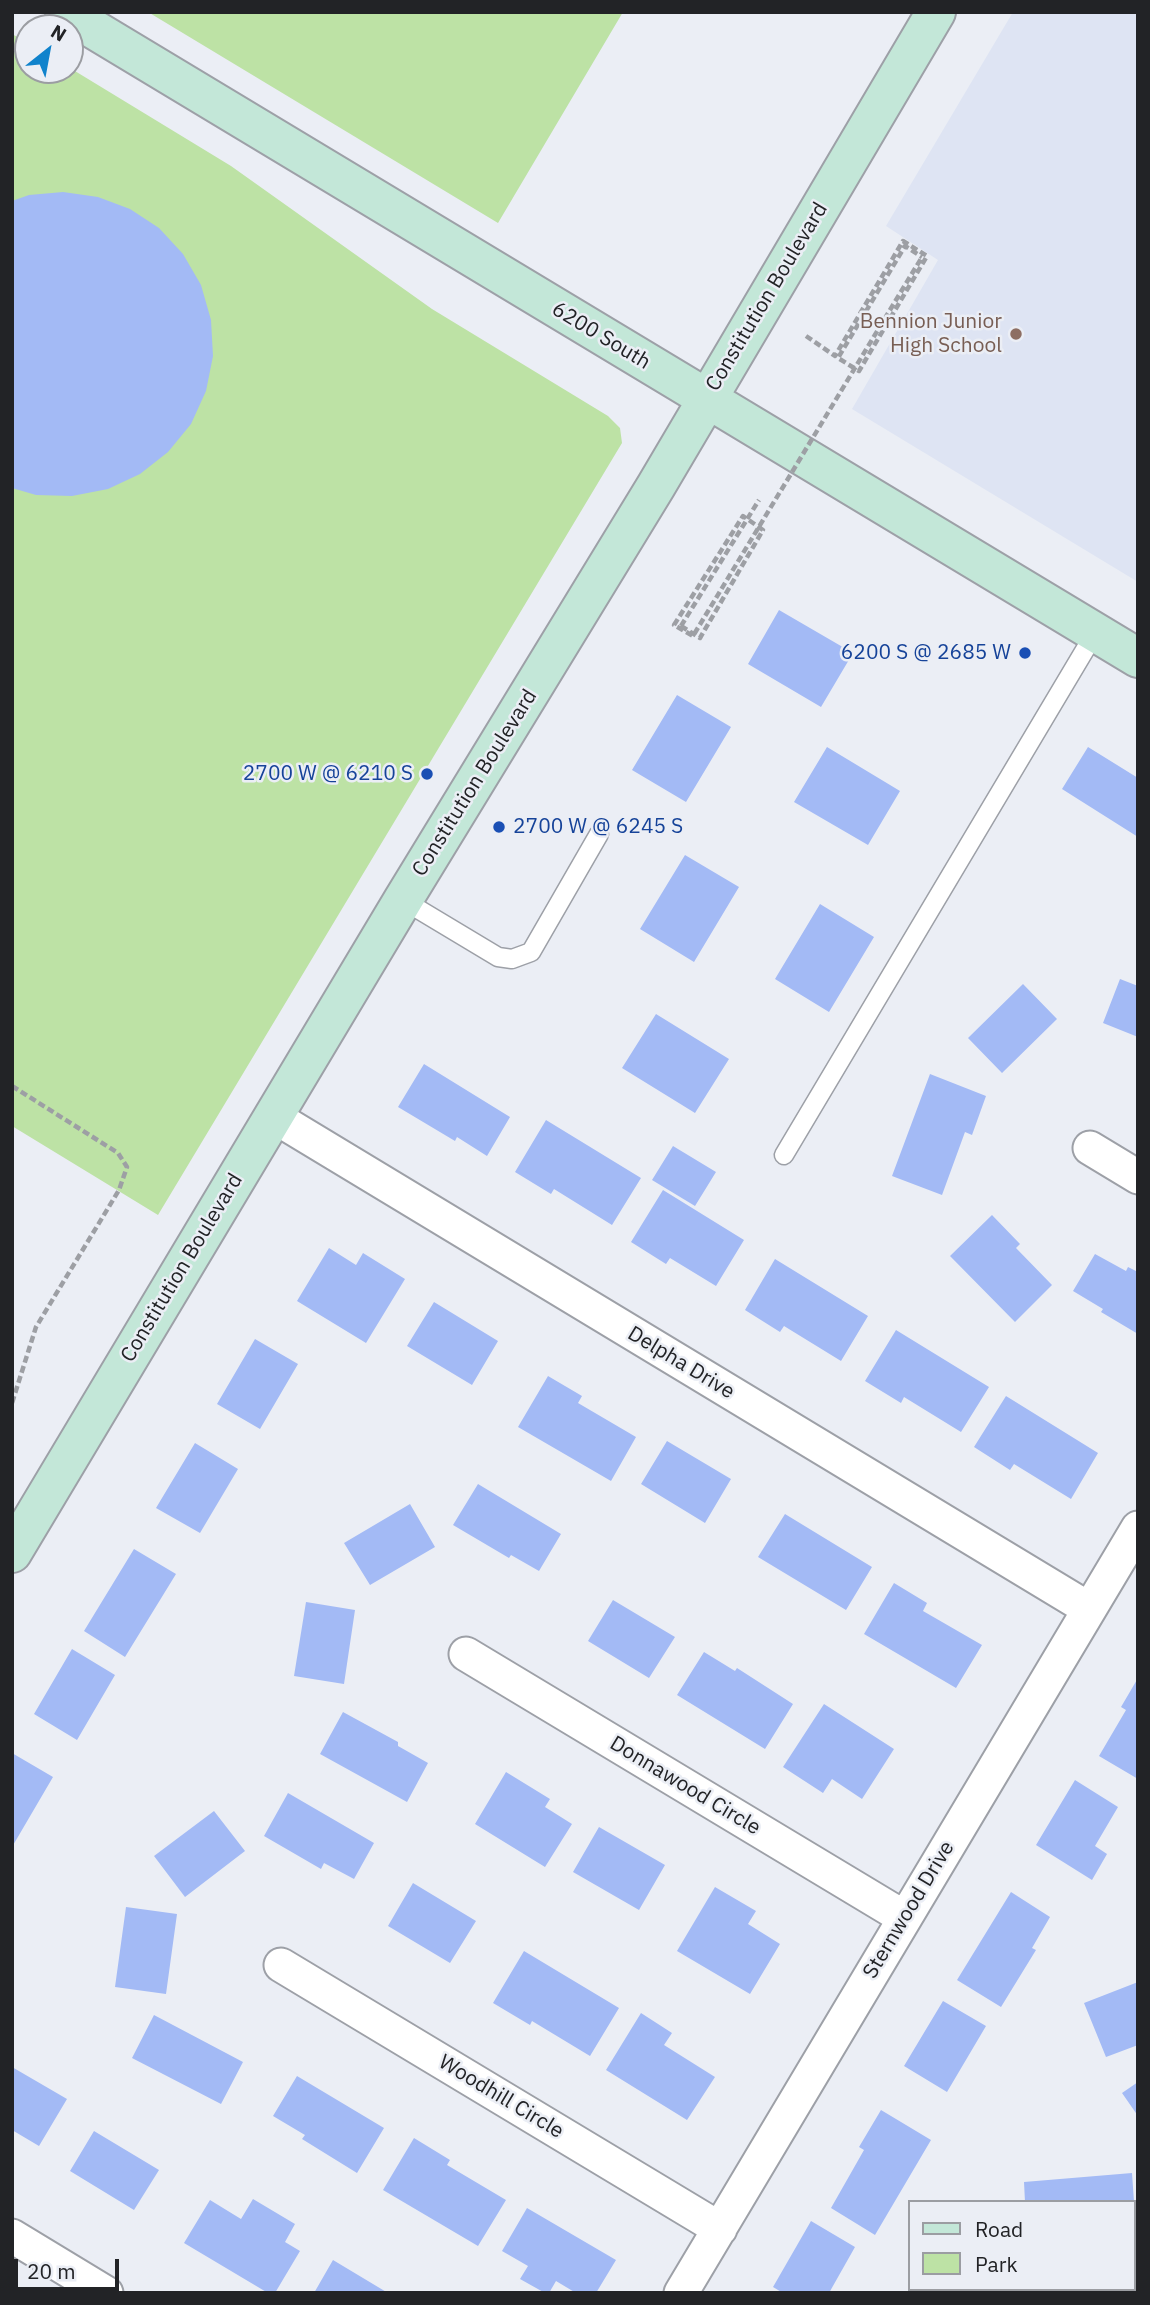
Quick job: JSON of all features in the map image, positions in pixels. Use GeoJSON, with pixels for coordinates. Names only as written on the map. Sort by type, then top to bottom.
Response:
{"type":"FeatureCollection","features":[{"type":"Feature","properties":{"kind":"main road","name":"6200 South"},"geometry":{"type":"LineString","coordinates":[[65,12],[1138,658]]}},
{"type":"Feature","properties":{"kind":"main road","name":"Constitution Boulevard"},"geometry":{"type":"LineString","coordinates":[[12,1553],[706,400],[936,12]]}},
{"type":"Feature","properties":{"kind":"street","name":"Delpha Drive"},"geometry":{"type":"LineString","coordinates":[[273,1116],[1089,1609]]}},
{"type":"Feature","properties":{"kind":"street"},"geometry":{"type":"LineString","coordinates":[[1090,1148],[1138,1177]]}},
{"type":"Feature","properties":{"kind":"street","name":"Sternwood Drive"},"geometry":{"type":"LineString","coordinates":[[681,2293],[1138,1528]]}},
{"type":"Feature","properties":{"kind":"street","name":"Donnawood Circle"},"geometry":{"type":"LineString","coordinates":[[466,1654],[905,1918]]}},
{"type":"Feature","properties":{"kind":"street","name":"Woodhill Circle"},"geometry":{"type":"LineString","coordinates":[[281,1965],[720,2229]]}},
{"type":"Feature","properties":{"kind":"street"},"geometry":{"type":"LineString","coordinates":[[12,2236],[106,2293]]}},
{"type":"Feature","properties":{"kind":"lane"},"geometry":{"type":"LineString","coordinates":[[784,1155],[1095,633]]}},
{"type":"Feature","properties":{"kind":"lane"},"geometry":{"type":"LineString","coordinates":[[403,900],[498,957],[512,959],[531,952],[599,834]]}},
{"type":"Feature","properties":{"kind":"path"},"geometry":{"type":"LineString","coordinates":[[759,500],[681,626],[691,632],[700,638],[763,530],[753,523],[743,516],[674,625],[693,636],[700,624],[729,578],[750,542],[757,531],[764,519],[785,484],[856,367],[922,257],[905,246],[838,358],[859,371],[928,256],[903,241],[835,356],[806,336]]}},
{"type":"Feature","properties":{"kind":"path"},"geometry":{"type":"LineString","coordinates":[[12,1086],[118,1153],[127,1167],[120,1190],[36,1327],[12,1403]]}},
{"type":"Feature","properties":{"kind":"shaded area","name":"Bennion Junior High School"},"geometry":{"type":"Polygon","coordinates":[[[1013,12],[1138,12],[1138,582],[852,409],[938,260],[886,226],[1013,12]]]}},
{"type":"Feature","properties":{"kind":"green space"},"geometry":{"type":"Polygon","coordinates":[[[148,12],[623,12],[498,223],[148,12]]]}},
{"type":"Feature","properties":{"kind":"green space"},"geometry":{"type":"Polygon","coordinates":[[[12,34],[14,84],[84,84],[84,77],[231,166],[432,309],[608,416],[620,428],[622,443],[158,1215],[12,1126],[12,34]]]}},
{"type":"Feature","properties":{"kind":"building"},"geometry":{"type":"Polygon","coordinates":[[[63,192],[98,197],[130,209],[159,228],[183,254],[201,285],[211,320],[213,356],[206,391],[191,424],[168,452],[140,474],[108,489],[72,496],[36,495],[12,488],[12,201],[29,195],[63,192]]]}},
{"type":"Feature","properties":{"kind":"building"},"geometry":{"type":"Polygon","coordinates":[[[779,610],[853,653],[821,707],[748,664],[779,610]]]}},
{"type":"Feature","properties":{"kind":"building"},"geometry":{"type":"Polygon","coordinates":[[[677,695],[731,727],[686,802],[632,770],[677,695]]]}},
{"type":"Feature","properties":{"kind":"building"},"geometry":{"type":"Polygon","coordinates":[[[827,747],[900,791],[868,845],[794,802],[827,747]]]}},
{"type":"Feature","properties":{"kind":"building"},"geometry":{"type":"Polygon","coordinates":[[[1088,747],[1138,778],[1138,837],[1062,789],[1088,747]]]}},
{"type":"Feature","properties":{"kind":"building"},"geometry":{"type":"Polygon","coordinates":[[[685,855],[739,887],[694,962],[640,929],[685,855]]]}},
{"type":"Feature","properties":{"kind":"building"},"geometry":{"type":"Polygon","coordinates":[[[820,904],[874,937],[829,1012],[775,979],[820,904]]]}},
{"type":"Feature","properties":{"kind":"building"},"geometry":{"type":"Polygon","coordinates":[[[1120,979],[1138,986],[1138,1037],[1103,1023],[1120,979]]]}},
{"type":"Feature","properties":{"kind":"building"},"geometry":{"type":"Polygon","coordinates":[[[1023,984],[1057,1019],[1002,1073],[968,1038],[1023,984]]]}},
{"type":"Feature","properties":{"kind":"building"},"geometry":{"type":"Polygon","coordinates":[[[656,1014],[729,1059],[695,1113],[622,1068],[656,1014]]]}},
{"type":"Feature","properties":{"kind":"building"},"geometry":{"type":"Polygon","coordinates":[[[424,1064],[510,1117],[487,1156],[457,1137],[455,1141],[398,1107],[424,1064]]]}},
{"type":"Feature","properties":{"kind":"building"},"geometry":{"type":"Polygon","coordinates":[[[930,1074],[986,1096],[972,1135],[965,1132],[942,1195],[892,1176],[930,1074]]]}},
{"type":"Feature","properties":{"kind":"building"},"geometry":{"type":"Polygon","coordinates":[[[546,1120],[641,1178],[612,1225],[554,1189],[551,1194],[515,1172],[546,1120]]]}},
{"type":"Feature","properties":{"kind":"building"},"geometry":{"type":"Polygon","coordinates":[[[673,1146],[716,1172],[695,1206],[652,1180],[673,1146]]]}},
{"type":"Feature","properties":{"kind":"building"},"geometry":{"type":"Polygon","coordinates":[[[663,1190],[744,1240],[716,1286],[670,1258],[666,1264],[631,1242],[663,1190]]]}},
{"type":"Feature","properties":{"kind":"building"},"geometry":{"type":"Polygon","coordinates":[[[992,1215],[1020,1244],[1016,1248],[1052,1285],[1015,1322],[950,1256],[992,1215]]]}},
{"type":"Feature","properties":{"kind":"building"},"geometry":{"type":"Polygon","coordinates":[[[329,1248],[356,1265],[363,1253],[405,1279],[366,1343],[297,1301],[329,1248]]]}},
{"type":"Feature","properties":{"kind":"building"},"geometry":{"type":"Polygon","coordinates":[[[1095,1254],[1126,1271],[1128,1267],[1138,1272],[1138,1334],[1073,1291],[1095,1254]]]}},
{"type":"Feature","properties":{"kind":"building"},"geometry":{"type":"Polygon","coordinates":[[[775,1259],[868,1316],[841,1361],[784,1326],[780,1332],[745,1310],[775,1259]]]}},
{"type":"Feature","properties":{"kind":"building"},"geometry":{"type":"Polygon","coordinates":[[[434,1302],[498,1341],[472,1385],[407,1346],[434,1302]]]}},
{"type":"Feature","properties":{"kind":"building"},"geometry":{"type":"Polygon","coordinates":[[[896,1330],[989,1387],[961,1432],[904,1397],[901,1403],[865,1381],[896,1330]]]}},
{"type":"Feature","properties":{"kind":"building"},"geometry":{"type":"Polygon","coordinates":[[[255,1339],[298,1364],[260,1429],[217,1404],[255,1339]]]}},
{"type":"Feature","properties":{"kind":"building"},"geometry":{"type":"Polygon","coordinates":[[[548,1376],[582,1396],[578,1403],[636,1437],[611,1481],[518,1427],[548,1376]]]}},
{"type":"Feature","properties":{"kind":"building"},"geometry":{"type":"Polygon","coordinates":[[[1006,1396],[1098,1453],[1071,1499],[1014,1464],[1010,1470],[974,1447],[1006,1396]]]}},
{"type":"Feature","properties":{"kind":"building"},"geometry":{"type":"Polygon","coordinates":[[[667,1441],[731,1479],[705,1523],[641,1484],[667,1441]]]}},
{"type":"Feature","properties":{"kind":"building"},"geometry":{"type":"Polygon","coordinates":[[[195,1443],[238,1469],[200,1533],[156,1508],[195,1443]]]}},
{"type":"Feature","properties":{"kind":"building"},"geometry":{"type":"Polygon","coordinates":[[[478,1484],[561,1534],[539,1571],[511,1555],[509,1558],[453,1525],[478,1484]]]}},
{"type":"Feature","properties":{"kind":"building"},"geometry":{"type":"Polygon","coordinates":[[[410,1504],[435,1547],[370,1585],[344,1543],[410,1504]]]}},
{"type":"Feature","properties":{"kind":"building"},"geometry":{"type":"Polygon","coordinates":[[[785,1514],[872,1567],[846,1610],[758,1557],[785,1514]]]}},
{"type":"Feature","properties":{"kind":"building"},"geometry":{"type":"Polygon","coordinates":[[[134,1549],[176,1574],[125,1657],[84,1631],[134,1549]]]}},
{"type":"Feature","properties":{"kind":"building"},"geometry":{"type":"Polygon","coordinates":[[[894,1583],[927,1603],[923,1611],[982,1645],[956,1688],[864,1634],[894,1583]]]}},
{"type":"Feature","properties":{"kind":"building"},"geometry":{"type":"Polygon","coordinates":[[[613,1600],[675,1637],[649,1678],[588,1641],[613,1600]]]}},
{"type":"Feature","properties":{"kind":"building"},"geometry":{"type":"Polygon","coordinates":[[[306,1602],[355,1610],[344,1684],[294,1676],[306,1602]]]}},
{"type":"Feature","properties":{"kind":"building"},"geometry":{"type":"Polygon","coordinates":[[[72,1649],[115,1675],[77,1740],[34,1714],[72,1649]]]}},
{"type":"Feature","properties":{"kind":"building"},"geometry":{"type":"Polygon","coordinates":[[[704,1652],[735,1671],[737,1668],[793,1704],[765,1749],[677,1695],[704,1652]]]}},
{"type":"Feature","properties":{"kind":"building"},"geometry":{"type":"Polygon","coordinates":[[[1138,1678],[1138,1779],[1099,1756],[1126,1710],[1121,1707],[1138,1678]]]}},
{"type":"Feature","properties":{"kind":"building"},"geometry":{"type":"Polygon","coordinates":[[[824,1704],[894,1749],[862,1799],[832,1779],[823,1793],[783,1767],[824,1704]]]}},
{"type":"Feature","properties":{"kind":"building"},"geometry":{"type":"Polygon","coordinates":[[[343,1712],[398,1742],[398,1746],[428,1763],[407,1802],[320,1754],[343,1712]]]}},
{"type":"Feature","properties":{"kind":"building"},"geometry":{"type":"Polygon","coordinates":[[[12,1753],[53,1777],[12,1847],[12,1753]]]}},
{"type":"Feature","properties":{"kind":"building"},"geometry":{"type":"Polygon","coordinates":[[[506,1772],[550,1799],[545,1807],[572,1824],[545,1867],[475,1824],[506,1772]]]}},
{"type":"Feature","properties":{"kind":"building"},"geometry":{"type":"Polygon","coordinates":[[[1075,1780],[1118,1807],[1095,1846],[1107,1854],[1092,1880],[1036,1845],[1075,1780]]]}},
{"type":"Feature","properties":{"kind":"building"},"geometry":{"type":"Polygon","coordinates":[[[288,1793],[374,1843],[354,1879],[324,1863],[321,1869],[264,1836],[288,1793]]]}},
{"type":"Feature","properties":{"kind":"building"},"geometry":{"type":"Polygon","coordinates":[[[214,1811],[245,1851],[185,1897],[154,1856],[214,1811]]]}},
{"type":"Feature","properties":{"kind":"building"},"geometry":{"type":"Polygon","coordinates":[[[599,1827],[665,1865],[639,1910],[573,1872],[599,1827]]]}},
{"type":"Feature","properties":{"kind":"building"},"geometry":{"type":"Polygon","coordinates":[[[413,1883],[476,1921],[450,1963],[388,1926],[413,1883]]]}},
{"type":"Feature","properties":{"kind":"building"},"geometry":{"type":"Polygon","coordinates":[[[715,1887],[756,1911],[748,1924],[780,1944],[750,1994],[677,1951],[715,1887]]]}},
{"type":"Feature","properties":{"kind":"building"},"geometry":{"type":"Polygon","coordinates":[[[1011,1892],[1050,1917],[1032,1948],[1036,1950],[1001,2007],[957,1980],[1011,1892]]]}},
{"type":"Feature","properties":{"kind":"building"},"geometry":{"type":"Polygon","coordinates":[[[126,1907],[177,1914],[166,1994],[115,1987],[126,1907]]]}},
{"type":"Feature","properties":{"kind":"building"},"geometry":{"type":"Polygon","coordinates":[[[524,1951],[619,2008],[590,2056],[532,2021],[530,2025],[493,2003],[524,1951]]]}},
{"type":"Feature","properties":{"kind":"building"},"geometry":{"type":"Polygon","coordinates":[[[1138,1982],[1138,2045],[1106,2057],[1084,2003],[1138,1982]]]}},
{"type":"Feature","properties":{"kind":"building"},"geometry":{"type":"Polygon","coordinates":[[[943,2001],[986,2026],[947,2092],[904,2066],[943,2001]]]}},
{"type":"Feature","properties":{"kind":"building"},"geometry":{"type":"Polygon","coordinates":[[[641,2013],[672,2033],[664,2045],[715,2077],[687,2120],[606,2070],[641,2013]]]}},
{"type":"Feature","properties":{"kind":"building"},"geometry":{"type":"Polygon","coordinates":[[[154,2015],[243,2062],[221,2104],[132,2058],[154,2015]]]}},
{"type":"Feature","properties":{"kind":"building"},"geometry":{"type":"Polygon","coordinates":[[[12,2067],[67,2099],[39,2146],[12,2130],[12,2067]]]}},
{"type":"Feature","properties":{"kind":"building"},"geometry":{"type":"Polygon","coordinates":[[[297,2076],[384,2128],[357,2173],[302,2139],[305,2135],[273,2116],[297,2076]]]}},
{"type":"Feature","properties":{"kind":"building"},"geometry":{"type":"Polygon","coordinates":[[[1138,2082],[1138,2116],[1122,2093],[1138,2082]]]}},
{"type":"Feature","properties":{"kind":"building"},"geometry":{"type":"Polygon","coordinates":[[[881,2110],[931,2140],[875,2235],[831,2208],[864,2150],[859,2147],[881,2110]]]}},
{"type":"Feature","properties":{"kind":"building"},"geometry":{"type":"Polygon","coordinates":[[[94,2131],[159,2170],[134,2210],[70,2171],[94,2131]]]}},
{"type":"Feature","properties":{"kind":"building"},"geometry":{"type":"Polygon","coordinates":[[[414,2138],[450,2160],[447,2165],[506,2200],[478,2246],[383,2190],[414,2138]]]}},
{"type":"Feature","properties":{"kind":"building"},"geometry":{"type":"Polygon","coordinates":[[[1132,2173],[1134,2200],[1025,2200],[1024,2182],[1132,2173]]]}},
{"type":"Feature","properties":{"kind":"building"},"geometry":{"type":"Polygon","coordinates":[[[253,2199],[295,2224],[285,2242],[300,2251],[275,2293],[268,2293],[184,2243],[210,2200],[241,2219],[253,2199]]]}},
{"type":"Feature","properties":{"kind":"building"},"geometry":{"type":"Polygon","coordinates":[[[527,2208],[616,2260],[596,2293],[576,2293],[556,2281],[549,2293],[545,2293],[520,2279],[528,2266],[502,2251],[527,2208]]]}},
{"type":"Feature","properties":{"kind":"building"},"geometry":{"type":"Polygon","coordinates":[[[811,2221],[855,2247],[829,2293],[783,2293],[773,2287],[811,2221]]]}},
{"type":"Feature","properties":{"kind":"building"},"geometry":{"type":"Polygon","coordinates":[[[333,2260],[388,2293],[314,2293],[333,2260]]]}},
{"type":"Feature","properties":{"kind":"building"},"geometry":{"type":"Polygon","coordinates":[[[931,2291],[1000,2291],[999,2293],[930,2293],[931,2291]]]}},
{"type":"Feature","properties":{"kind":"place","name":"Bennion Junior High School"},"geometry":{"type":"Point","coordinates":[1016,334]}},
{"type":"Feature","properties":{"kind":"place","name":"6200 S @ 2685 W"},"geometry":{"type":"Point","coordinates":[1025,653]}},
{"type":"Feature","properties":{"kind":"place","name":"2700 W @ 6210 S"},"geometry":{"type":"Point","coordinates":[427,774]}},
{"type":"Feature","properties":{"kind":"place","name":"2700 W @ 6245 S"},"geometry":{"type":"Point","coordinates":[499,827]}}]}
